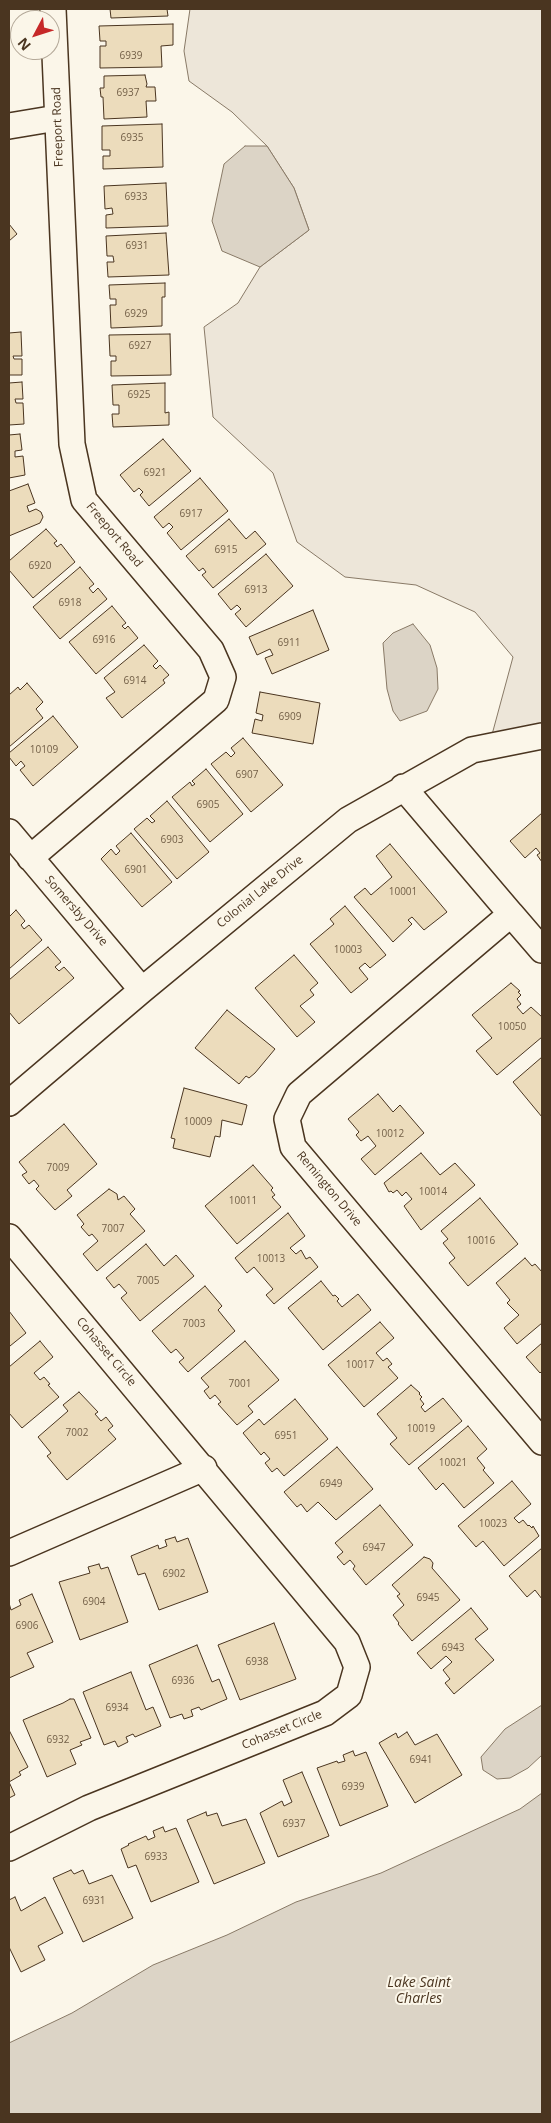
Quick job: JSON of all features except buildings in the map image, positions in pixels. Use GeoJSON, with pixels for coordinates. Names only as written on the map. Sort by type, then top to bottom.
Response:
{"type":"FeatureCollection","features":[{"type":"Feature","properties":{"kind":"street","name":"Freeport Road"},"geometry":{"type":"LineString","coordinates":[[30,858],[216,700],[223,677],[211,650],[84,500],[72,444],[53,9]]}},
{"type":"Feature","properties":{"kind":"street"},"geometry":{"type":"LineString","coordinates":[[9,126],[58,118]]}},
{"type":"Feature","properties":{"kind":"street","name":"Colonial Lake Drive"},"geometry":{"type":"LineString","coordinates":[[9,1103],[142,990],[348,820],[403,787],[472,750],[542,736]]}},
{"type":"Feature","properties":{"kind":"street"},"geometry":{"type":"LineString","coordinates":[[403,787],[542,950]]}},
{"type":"Feature","properties":{"kind":"street","name":"Somersby Drive"},"geometry":{"type":"LineString","coordinates":[[9,832],[142,990]]}},
{"type":"Feature","properties":{"kind":"street","name":"Remington Drive"},"geometry":{"type":"LineString","coordinates":[[512,914],[299,1094],[287,1120],[293,1147],[542,1442]]}},
{"type":"Feature","properties":{"kind":"street","name":"Cohasset Circle"},"geometry":{"type":"LineString","coordinates":[[9,1236],[348,1642],[357,1667],[350,1695],[325,1713],[89,1808],[9,1848]]}},
{"type":"Feature","properties":{"kind":"street"},"geometry":{"type":"LineString","coordinates":[[9,1553],[204,1468]]}},
{"type":"Feature","properties":{"kind":"shaded area"},"geometry":{"type":"Polygon","coordinates":[[[190,9],[542,9],[542,731],[490,742],[513,657],[475,612],[416,585],[345,577],[297,542],[273,473],[213,417],[204,327],[238,303],[260,267],[309,230],[294,188],[267,146],[232,112],[189,81],[184,51],[190,9]]]}},
{"type":"Feature","properties":{"kind":"water"},"geometry":{"type":"Polygon","coordinates":[[[245,146],[267,146],[294,188],[309,230],[260,267],[222,251],[212,221],[224,164],[245,146]]]}},
{"type":"Feature","properties":{"kind":"water"},"geometry":{"type":"Polygon","coordinates":[[[413,624],[430,645],[437,668],[438,689],[427,711],[400,721],[393,711],[387,689],[383,643],[393,633],[413,624]]]}},
{"type":"Feature","properties":{"kind":"water"},"geometry":{"type":"Polygon","coordinates":[[[542,1705],[542,1755],[528,1768],[510,1778],[497,1779],[483,1770],[481,1757],[505,1729],[542,1705]]]}},
{"type":"Feature","properties":{"kind":"water","name":"Lake Saint Charles"},"geometry":{"type":"Polygon","coordinates":[[[542,1793],[542,2114],[9,2114],[9,2043],[72,2013],[153,1965],[227,1935],[296,1902],[381,1873],[520,1809],[542,1793]]]}}]}
